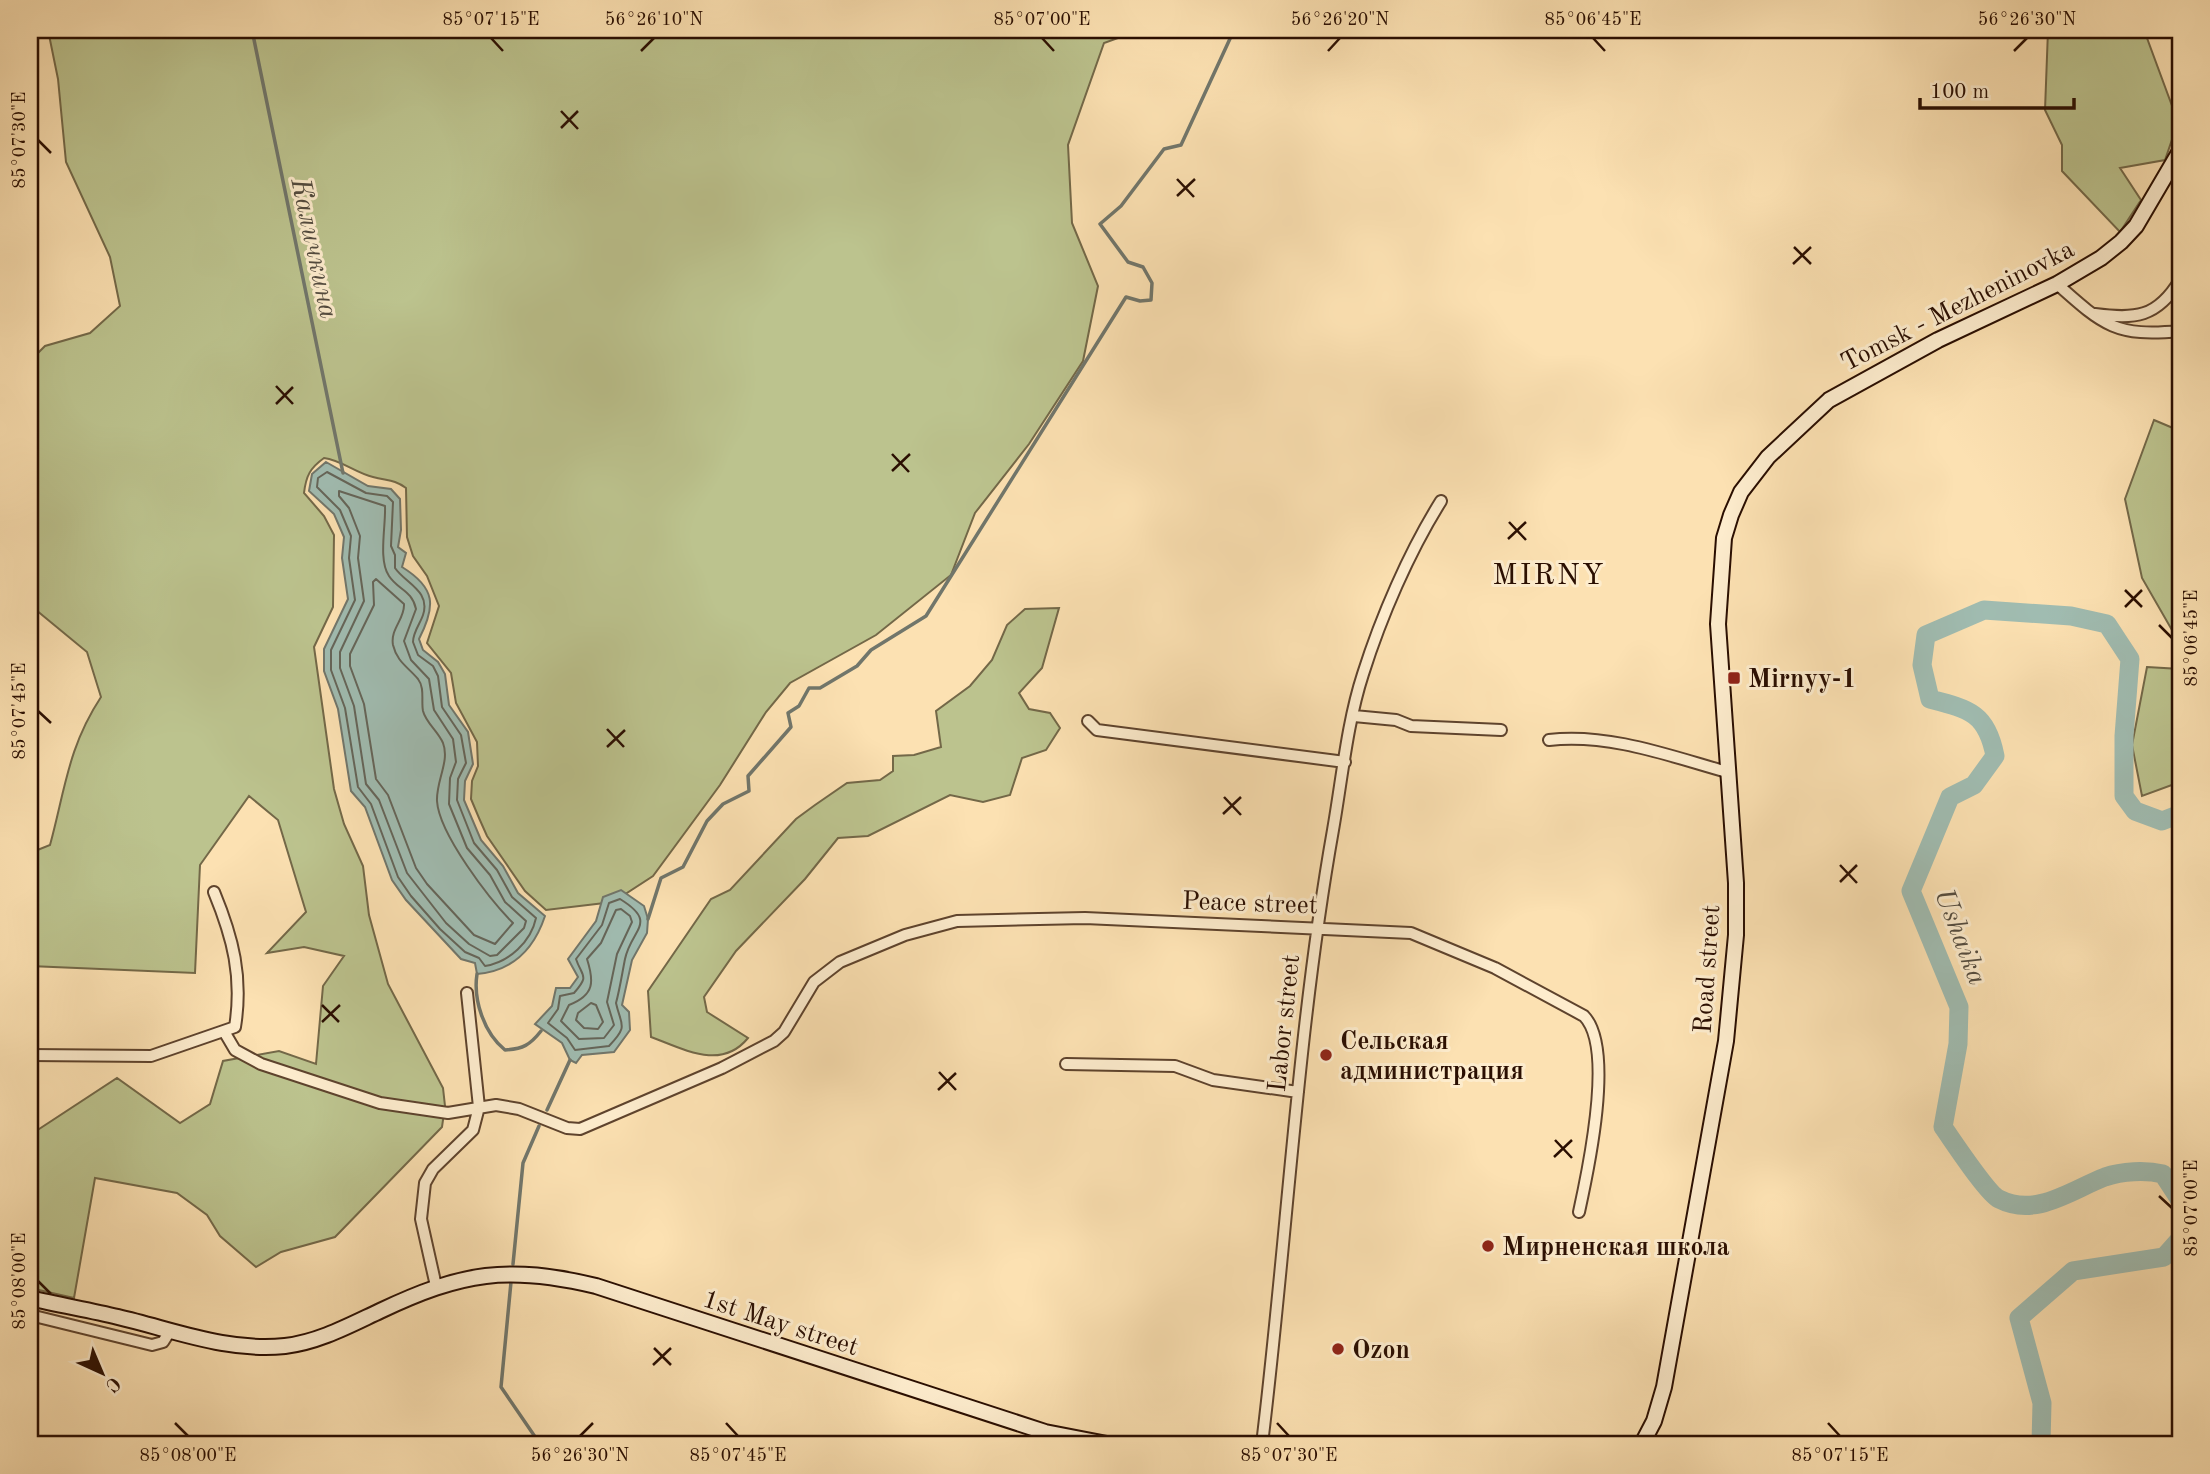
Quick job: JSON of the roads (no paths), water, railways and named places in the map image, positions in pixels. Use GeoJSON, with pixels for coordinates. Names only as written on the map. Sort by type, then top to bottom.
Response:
{"type":"FeatureCollection","features":[{"type":"Feature","properties":{"kind":"street","name":"Tomsk - Mezheninovka"},"geometry":{"type":"LineString","coordinates":[[1741,492],[1787,436],[1829,400],[1938,340],[2057,284],[2121,242],[2136,226],[2180,151]]}},
{"type":"Feature","properties":{"kind":"street"},"geometry":{"type":"LineString","coordinates":[[2089,313],[2129,318],[2145,314],[2180,280]]}},
{"type":"Feature","properties":{"kind":"street"},"geometry":{"type":"LineString","coordinates":[[2057,284],[2089,313],[2112,326],[2139,335],[2180,331]]}},
{"type":"Feature","properties":{"kind":"street","name":"Road street"},"geometry":{"type":"LineString","coordinates":[[1643,1444],[1654,1421],[1664,1387],[1726,1041],[1736,935],[1736,883],[1718,624],[1724,538],[1741,492]]}},
{"type":"Feature","properties":{"kind":"street","name":"Labor street"},"geometry":{"type":"LineString","coordinates":[[1262,1444],[1281,1286],[1316,927],[1345,762],[1362,675],[1423,530],[1441,501]]}},
{"type":"Feature","properties":{"kind":"street"},"geometry":{"type":"LineString","coordinates":[[1354,716],[1396,720],[1411,726],[1501,730]]}},
{"type":"Feature","properties":{"kind":"street"},"geometry":{"type":"LineString","coordinates":[[1088,722],[1097,730],[1345,762]]}},
{"type":"Feature","properties":{"kind":"street"},"geometry":{"type":"LineString","coordinates":[[1549,740],[1598,740],[1646,749],[1727,772]]}},
{"type":"Feature","properties":{"kind":"street"},"geometry":{"type":"LineString","coordinates":[[30,1055],[150,1056],[225,1033],[235,1027],[240,995],[228,927],[214,892]]}},
{"type":"Feature","properties":{"kind":"street","name":"Peace street"},"geometry":{"type":"LineString","coordinates":[[225,1033],[235,1050],[261,1064],[380,1103],[448,1113],[496,1105],[519,1109],[567,1128],[580,1129],[744,1058],[784,1032],[806,994],[825,971],[862,950],[957,921],[1085,918],[1410,933],[1495,968],[1584,1016],[1590,1022],[1598,1045],[1594,1134],[1579,1213]]}},
{"type":"Feature","properties":{"kind":"street"},"geometry":{"type":"LineString","coordinates":[[30,1298],[243,1347],[299,1344],[436,1286],[421,1219],[425,1183],[433,1169],[473,1130],[479,1107],[467,993]]}},
{"type":"Feature","properties":{"kind":"street"},"geometry":{"type":"LineString","coordinates":[[1066,1064],[1175,1066],[1213,1080],[1298,1092]]}},
{"type":"Feature","properties":{"kind":"street","name":"1st May street"},"geometry":{"type":"LineString","coordinates":[[436,1286],[496,1273],[547,1274],[596,1286],[1045,1432],[1107,1444]]}},
{"type":"Feature","properties":{"kind":"street"},"geometry":{"type":"LineString","coordinates":[[30,1315],[152,1345],[163,1342],[170,1331]]}},
{"type":"Feature","properties":{"kind":"water"},"geometry":{"type":"Polygon","coordinates":[[[326,462],[368,486],[391,489],[400,499],[401,530],[398,547],[406,553],[402,567],[421,582],[430,599],[428,617],[419,639],[423,650],[438,662],[445,674],[449,705],[468,732],[473,764],[465,781],[464,800],[481,840],[503,866],[518,893],[545,916],[528,948],[511,963],[490,972],[477,974],[475,963],[461,959],[406,900],[392,880],[365,807],[351,791],[338,709],[324,671],[324,649],[348,599],[342,558],[344,537],[334,514],[309,491],[312,474],[326,462]]]}},
{"type":"Feature","properties":{"kind":"water"},"geometry":{"type":"Polygon","coordinates":[[[621,890],[644,906],[648,919],[647,933],[632,960],[622,1005],[629,1012],[630,1030],[614,1052],[582,1055],[576,1063],[570,1060],[562,1043],[535,1024],[552,1006],[556,988],[570,988],[578,977],[568,959],[596,921],[603,897],[621,890]]]}},
{"type":"Feature","properties":{"kind":"waterway","name":"Каличкина"},"geometry":{"type":"LineString","coordinates":[[252,30],[343,473]]}},
{"type":"Feature","properties":{"kind":"waterway"},"geometry":{"type":"LineString","coordinates":[[648,919],[661,878],[683,867],[707,821],[723,804],[749,791],[748,776],[791,727],[788,713],[799,706],[809,688],[820,688],[857,666],[871,650],[926,616],[1126,297],[1140,301],[1151,300],[1152,283],[1143,267],[1128,262],[1100,224],[1121,206],[1164,149],[1181,145],[1234,30]]}},
{"type":"Feature","properties":{"kind":"waterway","name":"Ushaika"},"geometry":{"type":"LineString","coordinates":[[2180,814],[2162,821],[2135,811],[2124,796],[2124,736],[2130,659],[2107,624],[2071,616],[1984,610],[1926,635],[1922,665],[1930,699],[1974,715],[1987,730],[1995,756],[1974,785],[1950,797],[1911,891],[1959,1007],[1958,1044],[1943,1127],[1994,1195],[2013,1204],[2040,1204],[2105,1177],[2134,1172],[2163,1174],[2180,1200]]}},
{"type":"Feature","properties":{"kind":"waterway","name":"Каличкина"},"geometry":{"type":"LineString","coordinates":[[477,974],[477,994],[482,1015],[491,1035],[505,1050],[526,1045],[541,1031]]}},
{"type":"Feature","properties":{"kind":"waterway","name":"Каличкина"},"geometry":{"type":"LineString","coordinates":[[547,1110],[570,1060]]}},
{"type":"Feature","properties":{"kind":"waterway","name":"Каличкина"},"geometry":{"type":"LineString","coordinates":[[513,1264],[523,1163],[539,1126]]}},
{"type":"Feature","properties":{"kind":"waterway","name":"Ushaika"},"geometry":{"type":"LineString","coordinates":[[2041,1444],[2042,1403],[2019,1318],[2073,1271],[2164,1257],[2180,1239]]}},
{"type":"Feature","properties":{"kind":"waterway","name":"Каличкина"},"geometry":{"type":"LineString","coordinates":[[511,1282],[501,1387],[540,1444]]}},
{"type":"Feature","properties":{"kind":"place","name":"Mirnyy-1"},"geometry":{"type":"Point","coordinates":[1734,678]}},
{"type":"Feature","properties":{"kind":"place","name":"Сельская администрация"},"geometry":{"type":"Point","coordinates":[1326,1055]}},
{"type":"Feature","properties":{"kind":"place","name":"Мирненская школа"},"geometry":{"type":"Point","coordinates":[1488,1246]}},
{"type":"Feature","properties":{"kind":"place","name":"Ozon"},"geometry":{"type":"Point","coordinates":[1338,1349]}},
{"type":"Feature","properties":{"kind":"district","name":"MIRNY"},"geometry":{"type":"Point","coordinates":[1549,574]}}]}
